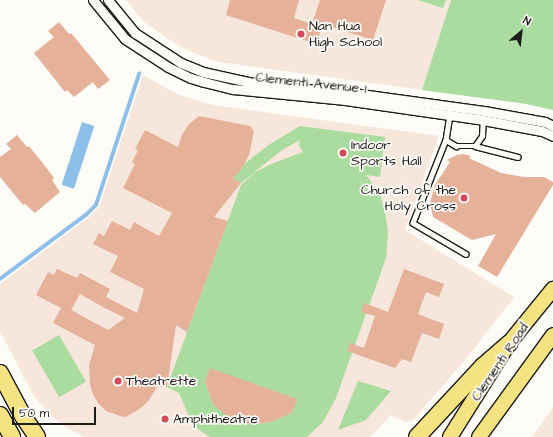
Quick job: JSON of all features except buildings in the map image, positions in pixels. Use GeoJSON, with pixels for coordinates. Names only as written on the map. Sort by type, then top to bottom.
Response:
{"type":"FeatureCollection","features":[{"type":"Feature","properties":{"kind":"highway"},"geometry":{"type":"LineString","coordinates":[[417,437],[482,366],[509,343]]}},
{"type":"Feature","properties":{"kind":"highway"},"geometry":{"type":"LineString","coordinates":[[0,373],[23,416],[37,437]]}},
{"type":"Feature","properties":{"kind":"highway"},"geometry":{"type":"LineString","coordinates":[[0,415],[12,437]]}},
{"type":"Feature","properties":{"kind":"main road","name":"Clementi Road"},"geometry":{"type":"LineString","coordinates":[[450,437],[509,343],[553,289]]}},
{"type":"Feature","properties":{"kind":"main road","name":"Clementi Road"},"geometry":{"type":"LineString","coordinates":[[479,437],[553,335]]}},
{"type":"Feature","properties":{"kind":"street","name":"Clementi Avenue 1"},"geometry":{"type":"LineString","coordinates":[[93,0],[125,39],[168,67],[191,78],[204,82],[233,89],[287,96],[345,100],[483,120],[542,131],[553,136]]}},
{"type":"Feature","properties":{"kind":"street","name":"Clementi Avenue 1"},"geometry":{"type":"LineString","coordinates":[[108,0],[136,33],[181,63],[220,77],[279,87],[346,92],[484,110],[545,122],[553,126]]}},
{"type":"Feature","properties":{"kind":"street"},"geometry":{"type":"LineString","coordinates":[[279,87],[287,96]]}},
{"type":"Feature","properties":{"kind":"lane"},"geometry":{"type":"LineString","coordinates":[[168,67],[181,63]]}},
{"type":"Feature","properties":{"kind":"lane"},"geometry":{"type":"LineString","coordinates":[[450,106],[446,140],[413,223],[466,254]]}},
{"type":"Feature","properties":{"kind":"lane"},"geometry":{"type":"LineString","coordinates":[[475,146],[482,136],[484,110]]}},
{"type":"Feature","properties":{"kind":"lane"},"geometry":{"type":"LineString","coordinates":[[446,140],[456,146],[475,146],[518,158]]}},
{"type":"Feature","properties":{"kind":"shaded area","name":"Nan Hua High School"},"geometry":{"type":"Polygon","coordinates":[[[126,0],[451,0],[422,90],[219,62],[179,46],[144,22],[126,0]]]}},
{"type":"Feature","properties":{"kind":"shaded area"},"geometry":{"type":"Polygon","coordinates":[[[143,75],[177,94],[212,105],[439,136],[405,230],[514,297],[466,359],[413,420],[405,422],[391,415],[370,437],[84,437],[62,425],[34,396],[0,331],[0,284],[89,217],[99,207],[143,75]]]}},
{"type":"Feature","properties":{"kind":"shaded area"},"geometry":{"type":"Polygon","coordinates":[[[553,407],[553,437],[532,437],[547,416],[553,407]]]}},
{"type":"Feature","properties":{"kind":"green space"},"geometry":{"type":"Polygon","coordinates":[[[418,0],[446,0],[443,8],[418,0]]]}},
{"type":"Feature","properties":{"kind":"green space"},"geometry":{"type":"Polygon","coordinates":[[[451,0],[553,0],[553,110],[526,104],[422,90],[451,0]]]}},
{"type":"Feature","properties":{"kind":"green space"},"geometry":{"type":"Polygon","coordinates":[[[300,126],[385,137],[380,177],[366,175],[380,194],[385,211],[388,233],[386,258],[336,398],[323,422],[307,437],[210,437],[198,429],[188,414],[179,393],[167,387],[241,185],[254,173],[269,165],[303,152],[299,146],[300,140],[282,150],[241,183],[233,178],[243,165],[270,144],[300,126]],[[205,382],[213,404],[225,415],[243,423],[257,424],[271,422],[292,413],[205,382]]]}},
{"type":"Feature","properties":{"kind":"green space"},"geometry":{"type":"Polygon","coordinates":[[[59,335],[86,382],[59,397],[32,350],[59,335]]]}},
{"type":"Feature","properties":{"kind":"green space"},"geometry":{"type":"Polygon","coordinates":[[[358,381],[391,391],[366,420],[338,430],[358,381]]]}},
{"type":"Feature","properties":{"kind":"water"},"geometry":{"type":"Polygon","coordinates":[[[82,122],[94,126],[74,189],[62,185],[82,122]]]}},
{"type":"Feature","properties":{"kind":"waterway"},"geometry":{"type":"LineString","coordinates":[[0,279],[86,215],[96,205],[139,74]]}},
{"type":"Feature","properties":{"kind":"place","name":"Nan Hua High School"},"geometry":{"type":"Point","coordinates":[301,34]}},
{"type":"Feature","properties":{"kind":"place","name":"Indoor Sports Hall"},"geometry":{"type":"Point","coordinates":[343,153]}},
{"type":"Feature","properties":{"kind":"place","name":"Church of the Holy Cross"},"geometry":{"type":"Point","coordinates":[464,198]}},
{"type":"Feature","properties":{"kind":"place","name":"Theatrette"},"geometry":{"type":"Point","coordinates":[118,381]}},
{"type":"Feature","properties":{"kind":"place","name":"Amphitheatre"},"geometry":{"type":"Point","coordinates":[165,419]}}]}
